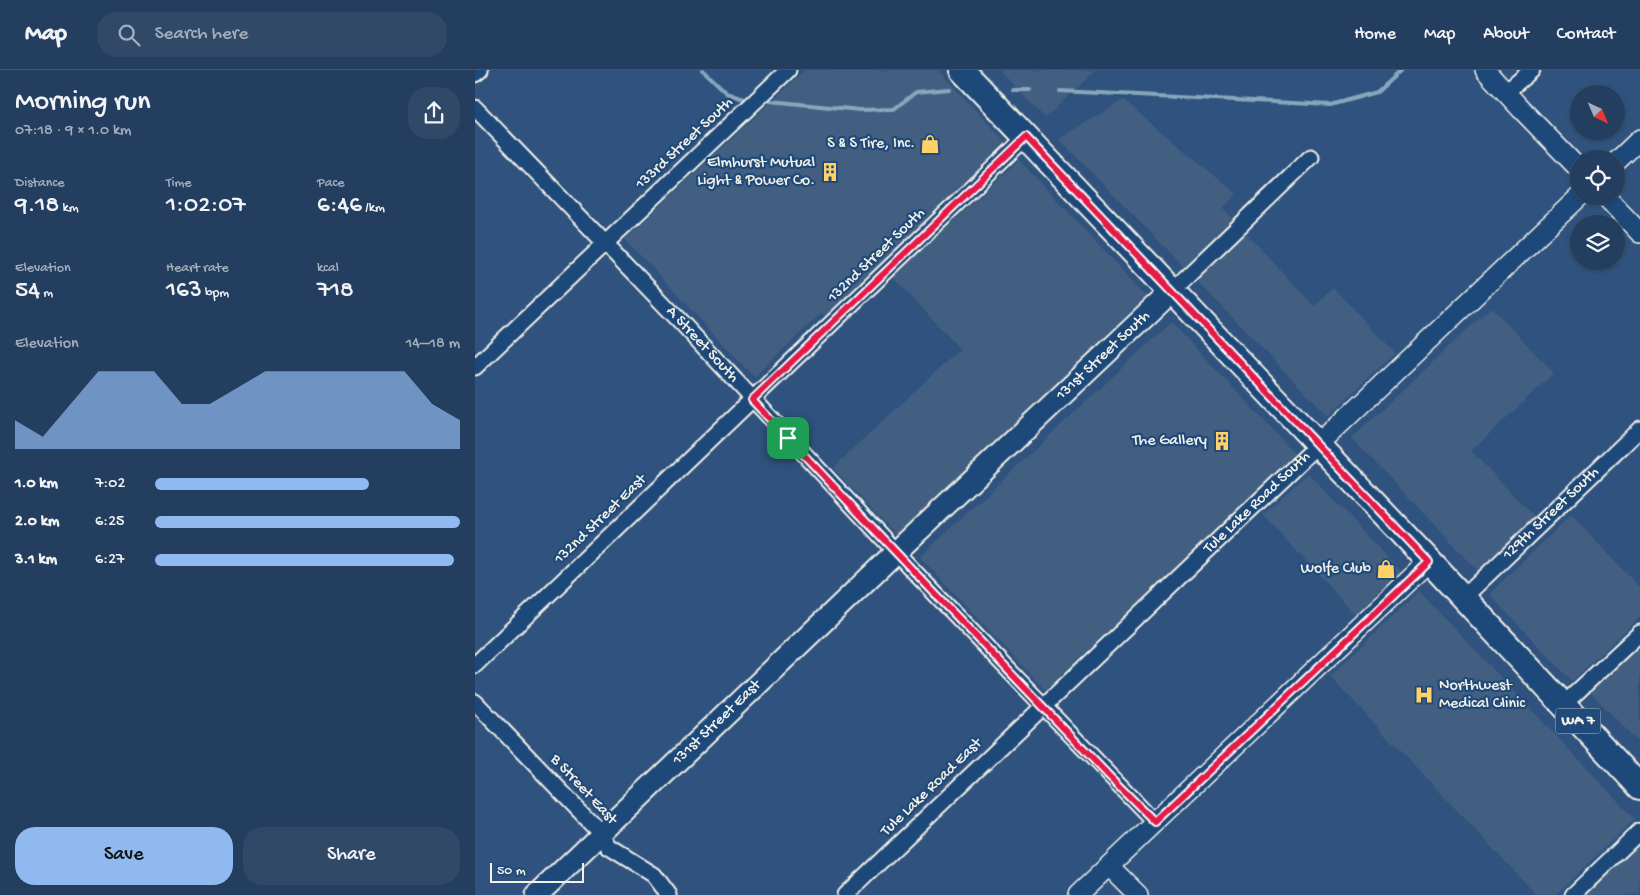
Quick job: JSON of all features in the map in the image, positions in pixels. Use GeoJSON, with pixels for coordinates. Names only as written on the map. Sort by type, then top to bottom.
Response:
{"type":"FeatureCollection","features":[{"type":"Feature","properties":{"kind":"main road","name":"WA 7"},"geometry":{"type":"LineString","coordinates":[[962,70],[1318,444],[1640,787]]}},
{"type":"Feature","properties":{"kind":"main road","name":"131st Street South"},"geometry":{"type":"LineString","coordinates":[[896,552],[1172,291]]}},
{"type":"Feature","properties":{"kind":"main road","name":"131st Street East"},"geometry":{"type":"LineString","coordinates":[[537,895],[896,552]]}},
{"type":"Feature","properties":{"kind":"street"},"geometry":{"type":"LineString","coordinates":[[475,74],[480,70]]}},
{"type":"Feature","properties":{"kind":"street","name":"133rd Street South"},"geometry":{"type":"LineString","coordinates":[[475,367],[788,70]]}},
{"type":"Feature","properties":{"kind":"street"},"geometry":{"type":"LineString","coordinates":[[1485,70],[1570,160]]}},
{"type":"Feature","properties":{"kind":"street"},"geometry":{"type":"LineString","coordinates":[[1507,92],[1532,70]]}},
{"type":"Feature","properties":{"kind":"street","name":"A Street South"},"geometry":{"type":"LineString","coordinates":[[475,108],[1043,707],[1155,822]]}},
{"type":"Feature","properties":{"kind":"street","name":"132nd Street South"},"geometry":{"type":"LineString","coordinates":[[752,400],[1026,137]]}},
{"type":"Feature","properties":{"kind":"street"},"geometry":{"type":"LineString","coordinates":[[1625,153],[1640,139]]}},
{"type":"Feature","properties":{"kind":"street","name":"131st Street South"},"geometry":{"type":"LineString","coordinates":[[1172,291],[1311,157]]}},
{"type":"Feature","properties":{"kind":"street","name":"Tule Lake Road South"},"geometry":{"type":"LineString","coordinates":[[1043,707],[1570,205]]}},
{"type":"Feature","properties":{"kind":"street"},"geometry":{"type":"LineString","coordinates":[[1614,205],[1640,233]]}},
{"type":"Feature","properties":{"kind":"street","name":"132nd Street East"},"geometry":{"type":"LineString","coordinates":[[475,665],[752,400]]}},
{"type":"Feature","properties":{"kind":"street","name":"129th Street South"},"geometry":{"type":"LineString","coordinates":[[1463,598],[1640,429]]}},
{"type":"Feature","properties":{"kind":"street"},"geometry":{"type":"LineString","coordinates":[[1078,895],[1429,562]]}},
{"type":"Feature","properties":{"kind":"street"},"geometry":{"type":"LineString","coordinates":[[1563,705],[1640,632]]}},
{"type":"Feature","properties":{"kind":"street","name":"B Street East"},"geometry":{"type":"LineString","coordinates":[[475,702],[601,833],[609,847],[654,875],[669,895]]}},
{"type":"Feature","properties":{"kind":"street","name":"Tule Lake Road East"},"geometry":{"type":"LineString","coordinates":[[845,895],[1043,707]]}},
{"type":"Feature","properties":{"kind":"street"},"geometry":{"type":"LineString","coordinates":[[1573,895],[1640,831]]}},
{"type":"Feature","properties":{"kind":"street"},"geometry":{"type":"LineString","coordinates":[[1109,866],[1138,895]]}},
{"type":"Feature","properties":{"kind":"shaded area"},"geometry":{"type":"Polygon","coordinates":[[[805,70],[938,70],[1005,142],[945,204],[827,317],[822,313],[754,377],[625,239],[805,70]]]}},
{"type":"Feature","properties":{"kind":"shaded area"},"geometry":{"type":"Polygon","coordinates":[[[999,70],[1096,70],[1045,118],[999,70]]]}},
{"type":"Feature","properties":{"kind":"shaded area"},"geometry":{"type":"Polygon","coordinates":[[[1123,100],[1237,194],[1223,208],[1314,306],[1333,288],[1395,353],[1328,416],[1059,139],[1123,100]]]}},
{"type":"Feature","properties":{"kind":"shaded area"},"geometry":{"type":"Polygon","coordinates":[[[1019,160],[1149,298],[896,535],[833,468],[960,349],[893,277],[1019,160]]]}},
{"type":"Feature","properties":{"kind":"shaded area"},"geometry":{"type":"Polygon","coordinates":[[[1491,307],[1554,373],[1471,451],[1536,519],[1479,572],[1352,438],[1491,307]]]}},
{"type":"Feature","properties":{"kind":"shaded area"},"geometry":{"type":"Polygon","coordinates":[[[1171,322],[1296,455],[1045,690],[920,557],[1171,322]]]}},
{"type":"Feature","properties":{"kind":"shaded area"},"geometry":{"type":"Polygon","coordinates":[[[1308,473],[1406,577],[1361,620],[1263,515],[1308,473]]]}},
{"type":"Feature","properties":{"kind":"shaded area"},"geometry":{"type":"Polygon","coordinates":[[[1571,515],[1640,588],[1640,617],[1572,681],[1489,594],[1571,515]]]}},
{"type":"Feature","properties":{"kind":"shaded area"},"geometry":{"type":"Polygon","coordinates":[[[1419,591],[1635,819],[1555,895],[1537,895],[1330,676],[1419,591]]]}},
{"type":"Feature","properties":{"kind":"shaded area"},"geometry":{"type":"Polygon","coordinates":[[[1640,644],[1640,744],[1590,692],[1640,644]]]}},
{"type":"Feature","properties":{"kind":"shaded area"},"geometry":{"type":"Polygon","coordinates":[[[1640,843],[1640,895],[1589,895],[1587,893],[1640,843]]]}},
{"type":"Feature","properties":{"kind":"waterway"},"geometry":{"type":"LineString","coordinates":[[703,70],[727,93],[744,99]]}},
{"type":"Feature","properties":{"kind":"waterway"},"geometry":{"type":"LineString","coordinates":[[1060,91],[1330,105],[1377,92],[1401,70]]}},
{"type":"Feature","properties":{"kind":"waterway"},"geometry":{"type":"LineString","coordinates":[[770,101],[860,110],[894,109],[916,92],[949,89]]}},
{"type":"Feature","properties":{"kind":"waterway"},"geometry":{"type":"LineString","coordinates":[[1013,90],[1030,90]]}},
{"type":"Feature","properties":{"kind":"place","name":"S & S Tire, Inc."},"geometry":{"type":"Point","coordinates":[930,144]}},
{"type":"Feature","properties":{"kind":"place","name":"Elmhurst Mutual Light & Power Co."},"geometry":{"type":"Point","coordinates":[830,172]}},
{"type":"Feature","properties":{"kind":"place","name":"The Gallery"},"geometry":{"type":"Point","coordinates":[1222,441]}},
{"type":"Feature","properties":{"kind":"place","name":"Wolfe Club"},"geometry":{"type":"Point","coordinates":[1386,569]}},
{"type":"Feature","properties":{"kind":"place","name":"Northwest Medical Clinic"},"geometry":{"type":"Point","coordinates":[1424,695]}},
{"type":"Feature","properties":{"kind":"route"},"geometry":{"type":"LineString","coordinates":[[1026,137],[1429,562],[1155,822],[788,438],[752,400],[1026,137]]}}]}
